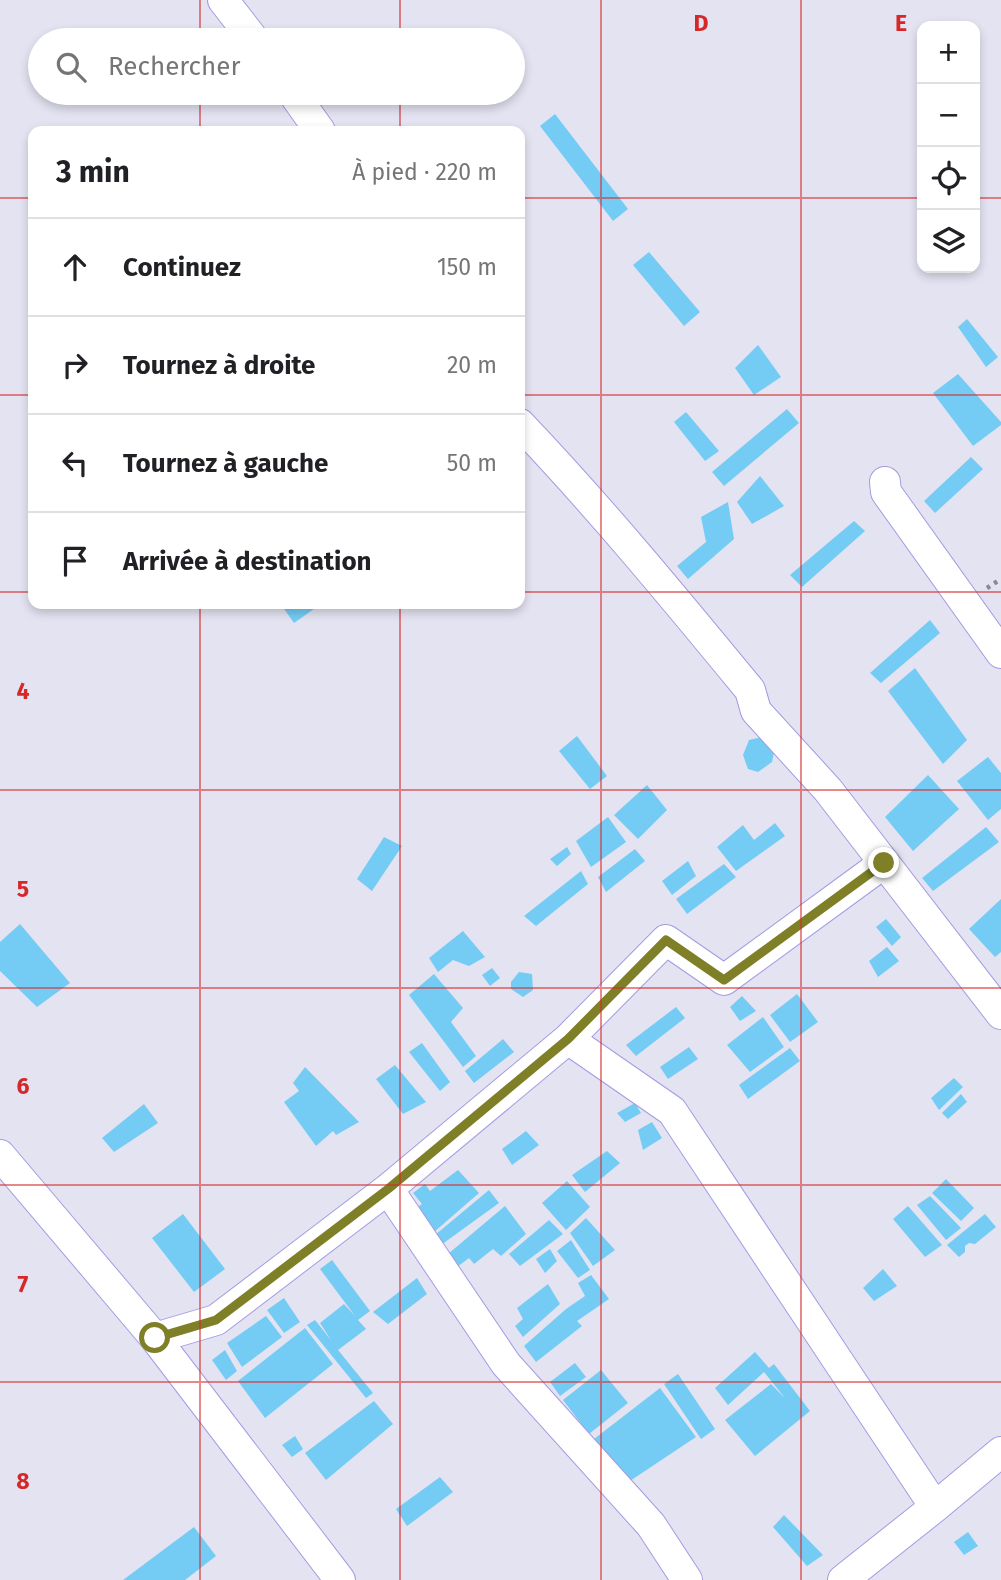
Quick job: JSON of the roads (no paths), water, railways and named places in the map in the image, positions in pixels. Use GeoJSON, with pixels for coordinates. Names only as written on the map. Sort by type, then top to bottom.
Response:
{"type":"FeatureCollection","features":[{"type":"Feature","properties":{"kind":"street"},"geometry":{"type":"LineString","coordinates":[[223,0],[245,28]]}},
{"type":"Feature","properties":{"kind":"street"},"geometry":{"type":"LineString","coordinates":[[302,105],[316,126]]}},
{"type":"Feature","properties":{"kind":"street"},"geometry":{"type":"LineString","coordinates":[[525,429],[569,475],[750,690],[756,711],[828,790],[1001,1014]]}},
{"type":"Feature","properties":{"kind":"street"},"geometry":{"type":"LineString","coordinates":[[886,482],[886,492],[1001,653]]}},
{"type":"Feature","properties":{"kind":"street"},"geometry":{"type":"LineString","coordinates":[[155,1338],[216,1320],[388,1189],[568,1039],[666,940],[724,980],[884,863]]}},
{"type":"Feature","properties":{"kind":"street"},"geometry":{"type":"LineString","coordinates":[[568,1039],[672,1111],[935,1507]]}},
{"type":"Feature","properties":{"kind":"street"},"geometry":{"type":"LineString","coordinates":[[0,1155],[155,1338],[340,1580]]}},
{"type":"Feature","properties":{"kind":"street"},"geometry":{"type":"LineString","coordinates":[[388,1189],[506,1364],[651,1525],[687,1580]]}},
{"type":"Feature","properties":{"kind":"street"},"geometry":{"type":"LineString","coordinates":[[843,1580],[1001,1452]]}}]}
